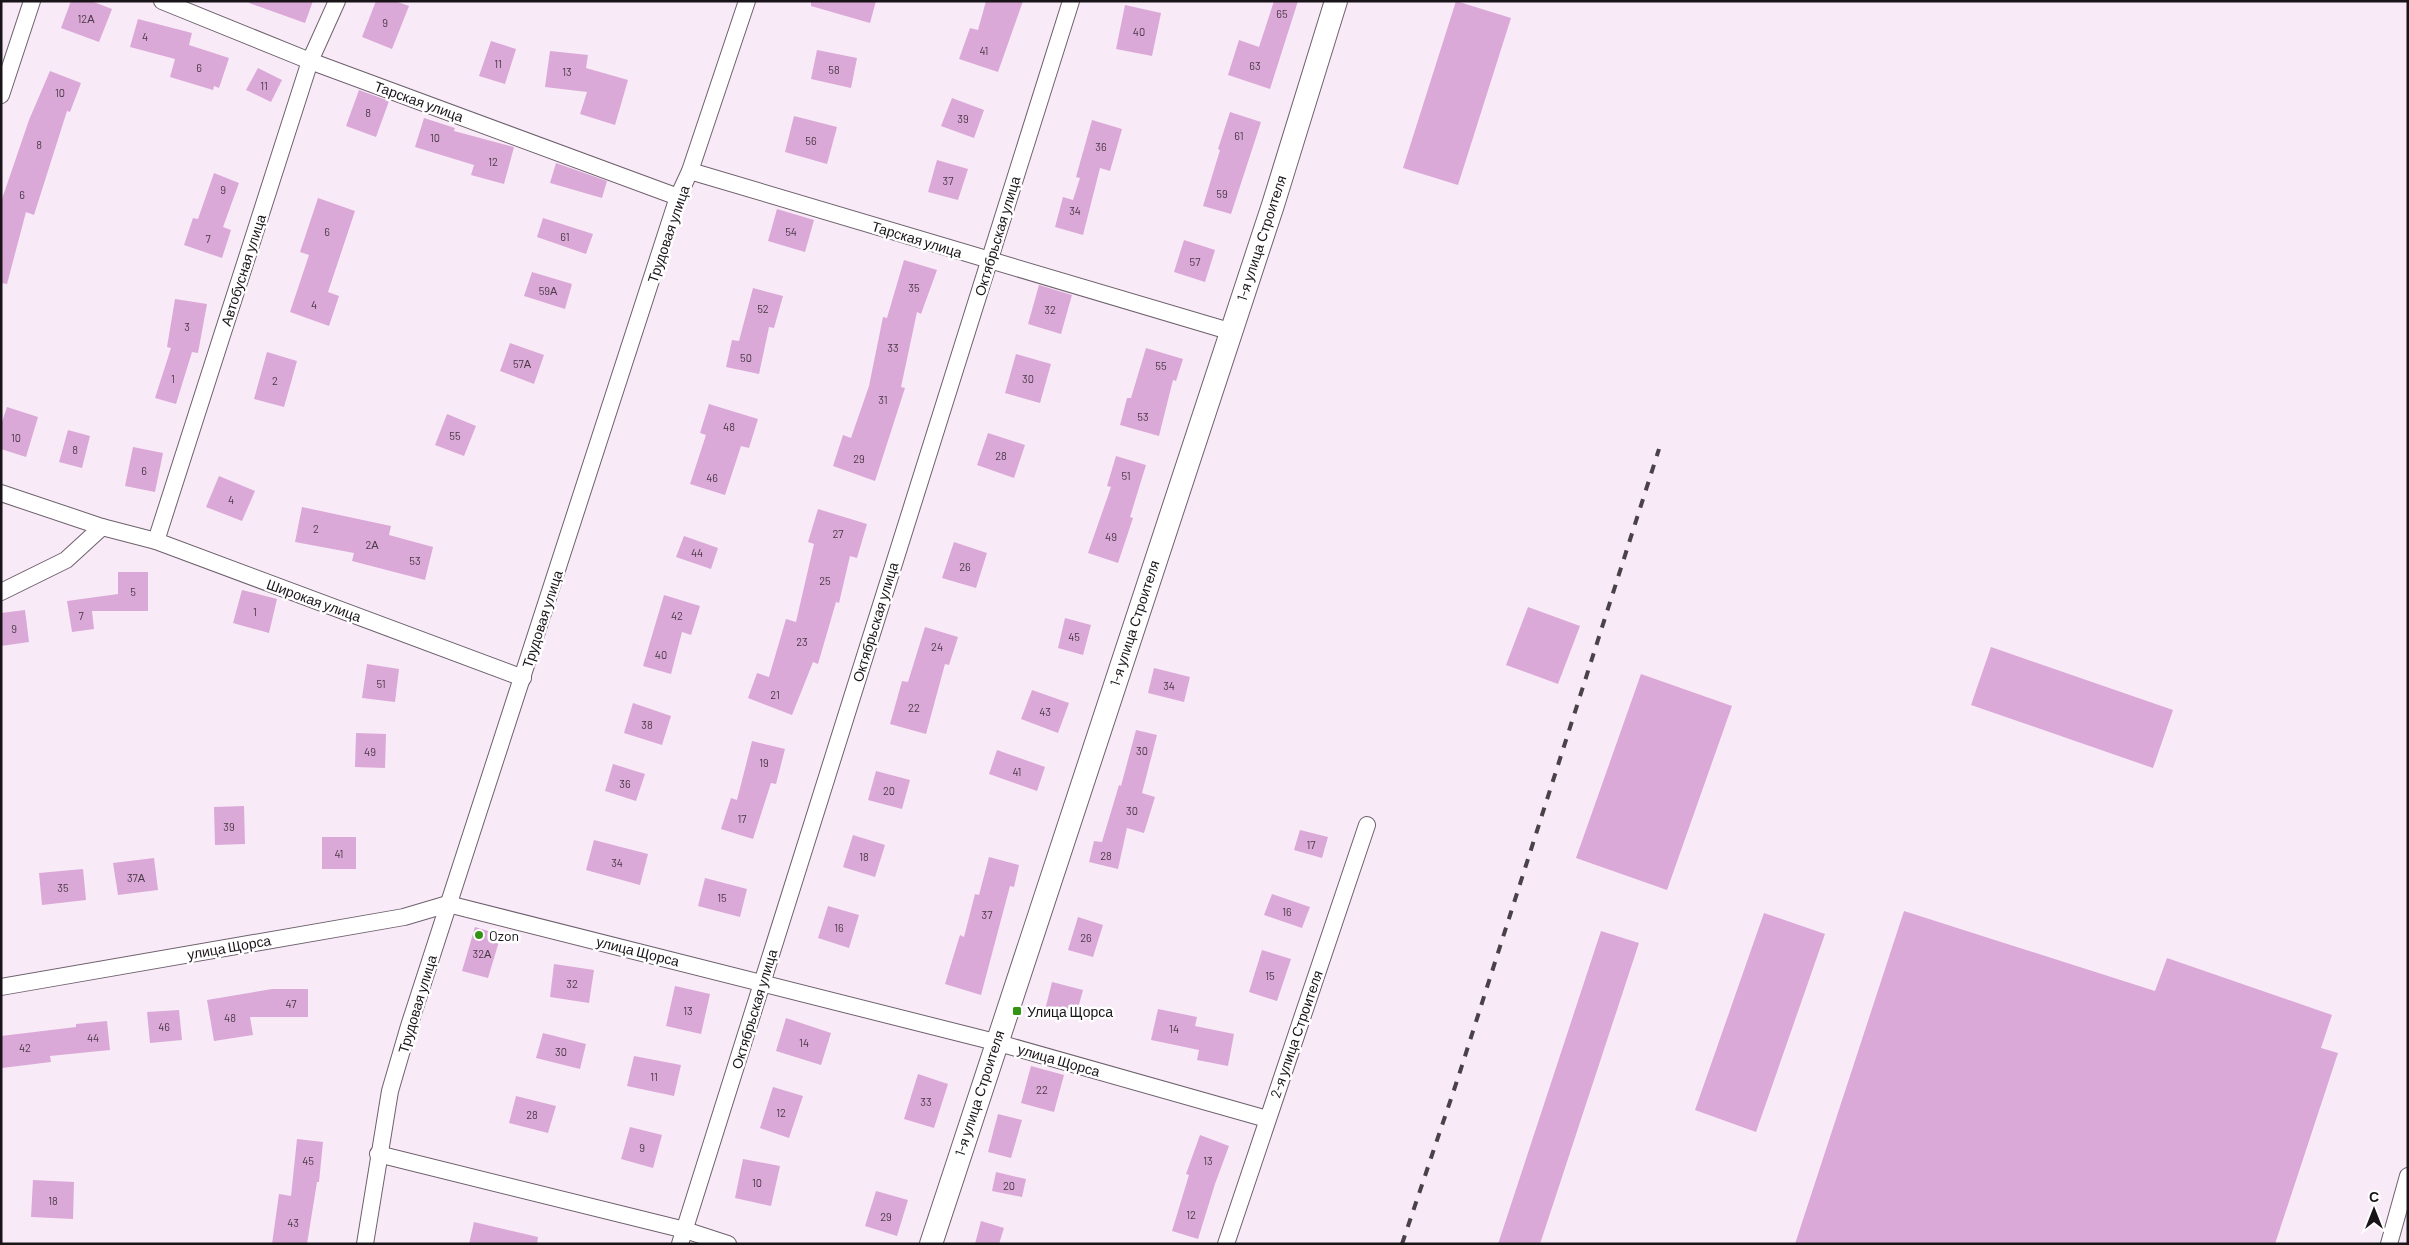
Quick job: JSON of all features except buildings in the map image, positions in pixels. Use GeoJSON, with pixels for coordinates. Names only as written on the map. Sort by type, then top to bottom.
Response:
{"type":"FeatureCollection","features":[{"type":"Feature","properties":{"kind":"street"},"geometry":{"type":"LineString","coordinates":[[1,95],[32,1]]}},
{"type":"Feature","properties":{"kind":"street","name":"Тарская улица"},"geometry":{"type":"LineString","coordinates":[[162,1],[310,61],[678,197]]}},
{"type":"Feature","properties":{"kind":"street","name":"Автобусная улица"},"geometry":{"type":"LineString","coordinates":[[156,541],[310,61],[337,1]]}},
{"type":"Feature","properties":{"kind":"street","name":"Трудовая улица"},"geometry":{"type":"LineString","coordinates":[[366,1244],[378,1154],[390,1092],[448,904],[678,197],[690,171],[747,1]]}},
{"type":"Feature","properties":{"kind":"street","name":"Октябрьская улица"},"geometry":{"type":"LineString","coordinates":[[682,1237],[1071,1]]}},
{"type":"Feature","properties":{"kind":"street","name":"1-я улица Строителя"},"geometry":{"type":"LineString","coordinates":[[930,1244],[1229,331],[1273,205],[1336,1]]}},
{"type":"Feature","properties":{"kind":"street","name":"Тарская улица"},"geometry":{"type":"LineString","coordinates":[[690,171],[1229,331]]}},
{"type":"Feature","properties":{"kind":"street","name":"Широкая улица"},"geometry":{"type":"LineString","coordinates":[[1,493],[102,527],[156,541],[523,678]]}},
{"type":"Feature","properties":{"kind":"street"},"geometry":{"type":"LineString","coordinates":[[1,592],[66,560],[102,527]]}},
{"type":"Feature","properties":{"kind":"street","name":"2-я улица Строителя"},"geometry":{"type":"LineString","coordinates":[[1226,1244],[1367,825]]}},
{"type":"Feature","properties":{"kind":"street","name":"улица Щорса"},"geometry":{"type":"LineString","coordinates":[[1,986],[404,916],[448,904],[995,1042],[1267,1118]]}},
{"type":"Feature","properties":{"kind":"street"},"geometry":{"type":"LineString","coordinates":[[378,1154],[682,1237],[728,1244]]}},
{"type":"Feature","properties":{"kind":"street"},"geometry":{"type":"LineString","coordinates":[[2389,1244],[2408,1176]]}},
{"type":"Feature","properties":{"kind":"railway"},"geometry":{"type":"LineString","coordinates":[[1402,1244],[1458,1078],[1659,449]]}},
{"type":"Feature","properties":{"kind":"place","name":"Ozon"},"geometry":{"type":"Point","coordinates":[479,935]}},
{"type":"Feature","properties":{"kind":"place","name":"Улица Щорса"},"geometry":{"type":"Point","coordinates":[1017,1011]}}]}
